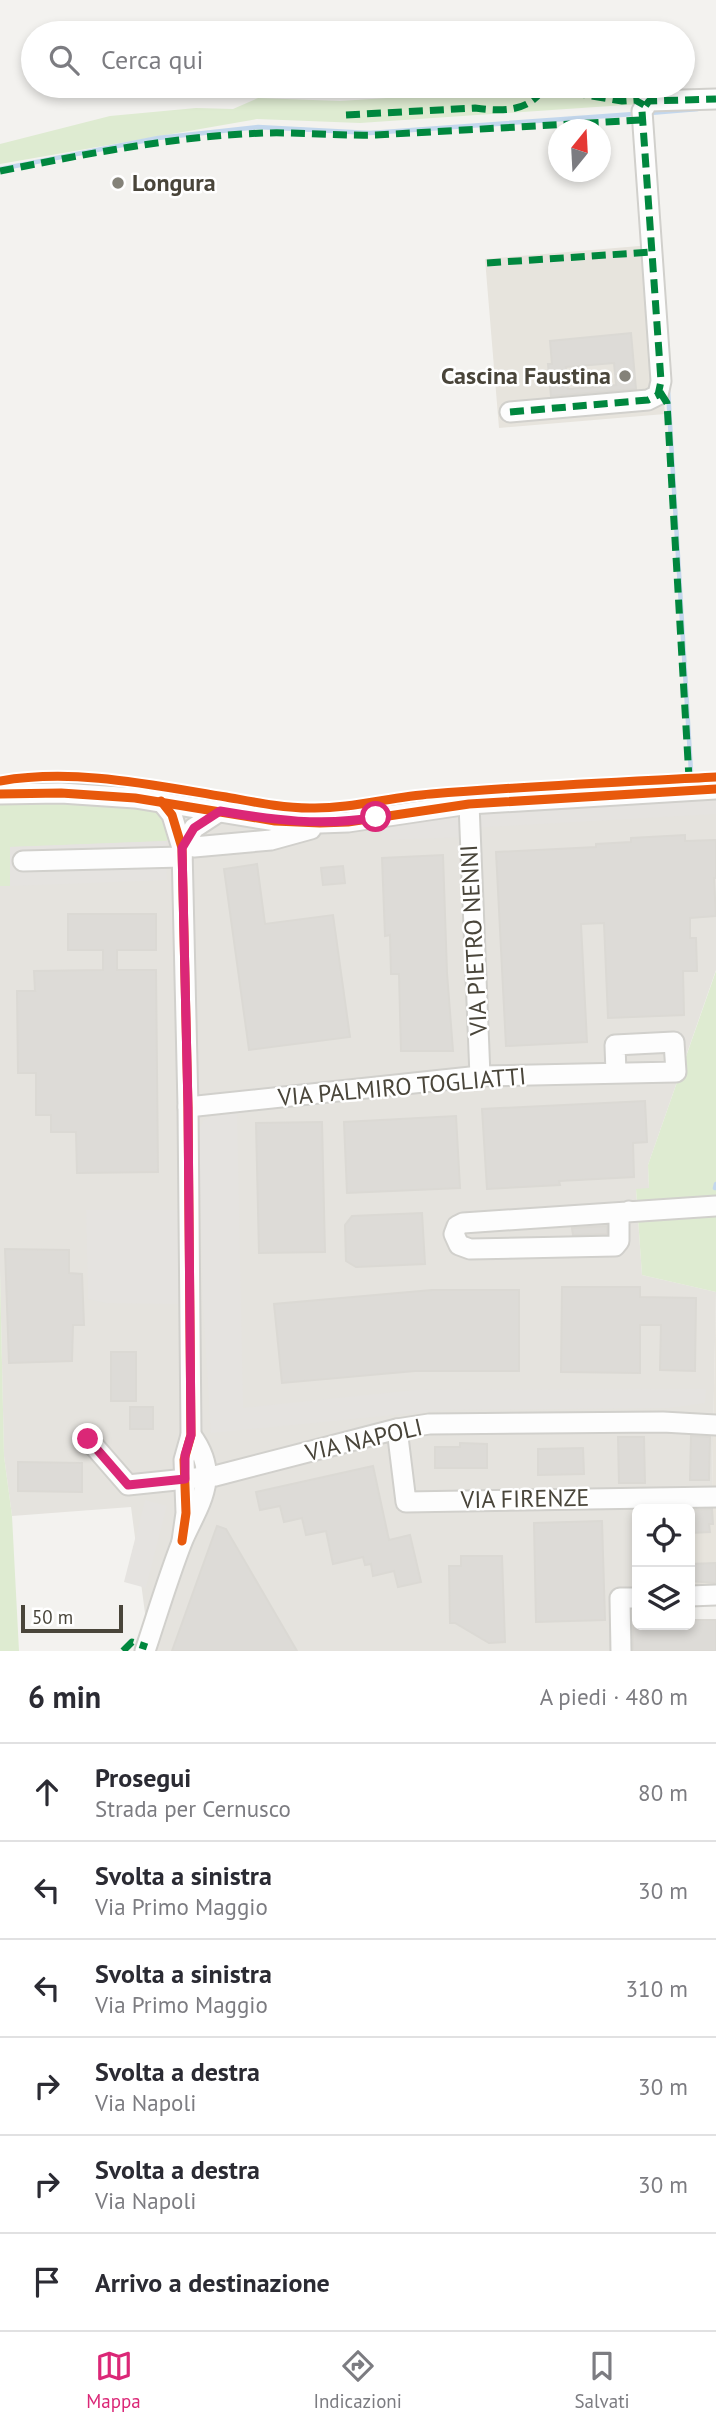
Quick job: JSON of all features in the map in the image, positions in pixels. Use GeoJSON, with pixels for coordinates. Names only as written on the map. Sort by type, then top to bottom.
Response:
{"type":"FeatureCollection","features":[{"type":"Feature","properties":{"kind":"street"},"geometry":{"type":"LineString","coordinates":[[510,412],[648,401],[659,395],[662,381],[643,107],[651,101],[716,99]]}},
{"type":"Feature","properties":{"kind":"street"},"geometry":{"type":"LineString","coordinates":[[23,861],[186,842],[271,840],[334,823],[469,804],[716,789]]}},
{"type":"Feature","properties":{"kind":"street"},"geometry":{"type":"LineString","coordinates":[[0,794],[69,793],[161,801],[281,821],[334,823]]}},
{"type":"Feature","properties":{"kind":"street"},"geometry":{"type":"LineString","coordinates":[[161,801],[172,814],[186,842]]}},
{"type":"Feature","properties":{"kind":"street","name":"VIA PIETRO NENNI"},"geometry":{"type":"LineString","coordinates":[[469,804],[480,1076]]}},
{"type":"Feature","properties":{"kind":"street"},"geometry":{"type":"LineString","coordinates":[[182,1541],[186,1513],[185,1455],[191,1435],[186,842],[194,816],[188,805]]}},
{"type":"Feature","properties":{"kind":"street"},"geometry":{"type":"LineString","coordinates":[[186,842],[220,811]]}},
{"type":"Feature","properties":{"kind":"street","name":"VIA PALMIRO TOGLIATTI"},"geometry":{"type":"LineString","coordinates":[[188,1107],[480,1076],[616,1073]]}},
{"type":"Feature","properties":{"kind":"street"},"geometry":{"type":"LineString","coordinates":[[627,1211],[619,1216],[619,1241],[615,1245],[470,1249],[458,1247],[448,1237],[445,1223],[452,1213],[603,1203],[627,1211],[716,1206]]}},
{"type":"Feature","properties":{"kind":"street","name":"VIA NAPOLI"},"geometry":{"type":"LineString","coordinates":[[663,1422],[716,1410]]}},
{"type":"Feature","properties":{"kind":"street","name":"VIA NAPOLI"},"geometry":{"type":"LineString","coordinates":[[88,1439],[128,1485],[206,1476],[397,1429],[429,1424],[663,1422],[716,1425]]}},
{"type":"Feature","properties":{"kind":"street","name":"VIA FIRENZE"},"geometry":{"type":"LineString","coordinates":[[397,1429],[406,1502],[716,1497]]}},
{"type":"Feature","properties":{"kind":"street"},"geometry":{"type":"LineString","coordinates":[[145,1651],[182,1541],[201,1502],[206,1476],[202,1454],[191,1435]]}},
{"type":"Feature","properties":{"kind":"street"},"geometry":{"type":"LineString","coordinates":[[695,1596],[716,1595]]}},
{"type":"Feature","properties":{"kind":"street"},"geometry":{"type":"LineString","coordinates":[[621,1651],[620,1598],[632,1598]]}},
{"type":"Feature","properties":{"kind":"shaded area","name":"Cascina Faustina"},"geometry":{"type":"Polygon","coordinates":[[[651,245],[665,414],[499,428],[485,259],[651,245]]]}},
{"type":"Feature","properties":{"kind":"shaded area"},"geometry":{"type":"Polygon","coordinates":[[[716,788],[716,970],[648,1165],[649,1189],[636,1190],[642,1275],[716,1292],[712,1489],[675,1490],[674,1504],[632,1504],[632,1594],[616,1595],[620,1651],[150,1651],[131,1507],[12,1516],[4,1456],[0,1271],[0,795],[307,824],[716,788]]]}},
{"type":"Feature","properties":{"kind":"shaded area"},"geometry":{"type":"Polygon","coordinates":[[[716,794],[716,814],[468,828],[467,837],[382,840],[379,819],[716,794]]]}},
{"type":"Feature","properties":{"kind":"shaded area"},"geometry":{"type":"Polygon","coordinates":[[[166,841],[167,880],[10,886],[10,847],[166,841]]]}},
{"type":"Feature","properties":{"kind":"shaded area"},"geometry":{"type":"Polygon","coordinates":[[[237,1112],[243,1408],[415,1390],[706,1389],[705,1403],[669,1408],[445,1410],[211,1433],[203,1304],[199,1129],[204,1120],[210,1117],[237,1112]]]}},
{"type":"Feature","properties":{"kind":"shaded area"},"geometry":{"type":"Polygon","coordinates":[[[86,1210],[182,1210],[180,1304],[106,1303],[88,1299],[86,1210]]]}},
{"type":"Feature","properties":{"kind":"shaded area"},"geometry":{"type":"Polygon","coordinates":[[[716,1289],[716,1598],[695,1596],[695,1504],[674,1504],[675,1490],[712,1489],[716,1289]]]}},
{"type":"Feature","properties":{"kind":"shaded area"},"geometry":{"type":"Polygon","coordinates":[[[145,1500],[167,1506],[146,1588],[124,1582],[145,1500]]]}},
{"type":"Feature","properties":{"kind":"green space"},"geometry":{"type":"Polygon","coordinates":[[[258,98],[340,101],[387,98],[641,98],[640,104],[360,123],[257,119],[0,164],[0,144],[110,116],[196,108],[233,109],[258,98]]]}},
{"type":"Feature","properties":{"kind":"green space"},"geometry":{"type":"Polygon","coordinates":[[[0,794],[159,801],[169,838],[166,841],[11,847],[10,886],[0,886],[0,794]]]}},
{"type":"Feature","properties":{"kind":"green space"},"geometry":{"type":"Polygon","coordinates":[[[716,971],[716,1292],[642,1275],[636,1189],[649,1188],[648,1165],[716,971]]]}},
{"type":"Feature","properties":{"kind":"green space"},"geometry":{"type":"Polygon","coordinates":[[[0,1271],[4,1456],[12,1516],[19,1651],[0,1651],[0,1271]]]}},
{"type":"Feature","properties":{"kind":"building","name":"Cascina Faustina"},"geometry":{"type":"Polygon","coordinates":[[[631,333],[636,389],[551,396],[548,364],[552,364],[550,341],[631,333]],[[614,363],[566,367],[568,389],[616,385],[614,363]]]}},
{"type":"Feature","properties":{"kind":"building"},"geometry":{"type":"Polygon","coordinates":[[[685,835],[685,841],[716,840],[716,916],[690,918],[690,938],[696,938],[697,971],[683,971],[684,1015],[608,1018],[604,923],[581,924],[587,1042],[506,1046],[496,852],[596,847],[596,844],[631,842],[631,838],[685,835]]]}},
{"type":"Feature","properties":{"kind":"building"},"geometry":{"type":"Polygon","coordinates":[[[443,855],[453,1051],[401,1051],[399,974],[391,974],[390,935],[385,936],[382,858],[443,855]]]}},
{"type":"Feature","properties":{"kind":"building"},"geometry":{"type":"Polygon","coordinates":[[[257,864],[265,924],[333,915],[350,1037],[249,1050],[224,869],[257,864]]]}},
{"type":"Feature","properties":{"kind":"building"},"geometry":{"type":"Polygon","coordinates":[[[343,866],[345,883],[323,885],[321,868],[343,866]]]}},
{"type":"Feature","properties":{"kind":"building"},"geometry":{"type":"Polygon","coordinates":[[[68,914],[156,914],[156,950],[117,950],[117,970],[156,970],[158,1172],[77,1173],[76,1132],[51,1132],[51,1115],[36,1115],[36,1073],[18,1073],[17,991],[35,991],[34,971],[103,970],[103,950],[68,950],[68,914]]]}},
{"type":"Feature","properties":{"kind":"building"},"geometry":{"type":"Polygon","coordinates":[[[645,1101],[647,1142],[633,1143],[634,1177],[559,1181],[560,1185],[487,1189],[482,1109],[645,1101]]]}},
{"type":"Feature","properties":{"kind":"building"},"geometry":{"type":"Polygon","coordinates":[[[456,1116],[460,1188],[347,1193],[344,1122],[456,1116]]]}},
{"type":"Feature","properties":{"kind":"building"},"geometry":{"type":"Polygon","coordinates":[[[322,1122],[325,1252],[259,1253],[256,1123],[322,1122]]]}},
{"type":"Feature","properties":{"kind":"building"},"geometry":{"type":"Polygon","coordinates":[[[422,1213],[425,1264],[356,1267],[346,1261],[345,1225],[352,1216],[422,1213]]]}},
{"type":"Feature","properties":{"kind":"building"},"geometry":{"type":"Polygon","coordinates":[[[607,1226],[607,1234],[573,1235],[572,1228],[607,1226]]]}},
{"type":"Feature","properties":{"kind":"building"},"geometry":{"type":"Polygon","coordinates":[[[5,1249],[69,1250],[69,1273],[82,1274],[84,1325],[73,1325],[72,1361],[9,1363],[5,1249]]]}},
{"type":"Feature","properties":{"kind":"building"},"geometry":{"type":"Polygon","coordinates":[[[562,1287],[640,1287],[640,1297],[696,1298],[695,1371],[660,1370],[661,1325],[640,1325],[640,1373],[561,1372],[562,1287]]]}},
{"type":"Feature","properties":{"kind":"building"},"geometry":{"type":"Polygon","coordinates":[[[432,1290],[519,1290],[519,1371],[415,1371],[282,1383],[274,1304],[432,1290]]]}},
{"type":"Feature","properties":{"kind":"building"},"geometry":{"type":"Polygon","coordinates":[[[111,1352],[136,1352],[136,1401],[111,1401],[111,1352]]]}},
{"type":"Feature","properties":{"kind":"building"},"geometry":{"type":"Polygon","coordinates":[[[130,1407],[153,1407],[153,1429],[130,1429],[130,1407]]]}},
{"type":"Feature","properties":{"kind":"building"},"geometry":{"type":"Polygon","coordinates":[[[691,1436],[710,1437],[709,1480],[690,1480],[691,1436]]]}},
{"type":"Feature","properties":{"kind":"building"},"geometry":{"type":"Polygon","coordinates":[[[618,1437],[644,1437],[645,1483],[619,1483],[618,1437]]]}},
{"type":"Feature","properties":{"kind":"building"},"geometry":{"type":"Polygon","coordinates":[[[460,1443],[487,1444],[487,1468],[435,1468],[435,1447],[460,1447],[460,1443]]]}},
{"type":"Feature","properties":{"kind":"building"},"geometry":{"type":"Polygon","coordinates":[[[583,1448],[584,1474],[538,1475],[538,1449],[583,1448]]]}},
{"type":"Feature","properties":{"kind":"building"},"geometry":{"type":"Polygon","coordinates":[[[18,1462],[82,1463],[82,1492],[18,1491],[18,1462]]]}},
{"type":"Feature","properties":{"kind":"building"},"geometry":{"type":"Polygon","coordinates":[[[373,1466],[389,1540],[410,1535],[421,1582],[398,1587],[394,1571],[373,1576],[371,1564],[365,1565],[363,1557],[333,1564],[326,1531],[306,1535],[302,1518],[284,1522],[280,1506],[260,1510],[256,1492],[373,1466]]]}},
{"type":"Feature","properties":{"kind":"building"},"geometry":{"type":"Polygon","coordinates":[[[712,1509],[713,1524],[709,1524],[710,1532],[695,1533],[695,1510],[712,1509]]]}},
{"type":"Feature","properties":{"kind":"building"},"geometry":{"type":"Polygon","coordinates":[[[602,1521],[605,1620],[536,1622],[534,1523],[602,1521]]]}},
{"type":"Feature","properties":{"kind":"building"},"geometry":{"type":"Polygon","coordinates":[[[217,1526],[226,1529],[297,1651],[172,1651],[217,1526]]]}},
{"type":"Feature","properties":{"kind":"building"},"geometry":{"type":"Polygon","coordinates":[[[461,1556],[502,1556],[505,1642],[489,1643],[455,1623],[450,1623],[449,1566],[461,1566],[461,1556]]]}},
{"type":"Feature","properties":{"kind":"building"},"geometry":{"type":"Polygon","coordinates":[[[716,1563],[716,1583],[695,1581],[695,1564],[716,1563]]]}},
{"type":"Feature","properties":{"kind":"building"},"geometry":{"type":"Polygon","coordinates":[[[695,1620],[716,1620],[716,1651],[633,1651],[633,1630],[695,1630],[695,1620]]]}},
{"type":"Feature","properties":{"kind":"waterway"},"geometry":{"type":"LineString","coordinates":[[650,116],[650,113],[698,109]]}},
{"type":"Feature","properties":{"kind":"waterway"},"geometry":{"type":"LineString","coordinates":[[0,169],[158,138],[258,127],[370,133],[634,114]]}},
{"type":"Feature","properties":{"kind":"waterway"},"geometry":{"type":"LineString","coordinates":[[668,390],[691,772]]}},
{"type":"Feature","properties":{"kind":"waterway"},"geometry":{"type":"LineString","coordinates":[[715,1188],[716,1184]]}},
{"type":"Feature","properties":{"kind":"marked path"},"geometry":{"type":"LineString","coordinates":[[346,115],[475,108],[511,109],[536,98]]}},
{"type":"Feature","properties":{"kind":"marked path"},"geometry":{"type":"LineString","coordinates":[[604,98],[635,100],[644,105]]}},
{"type":"Feature","properties":{"kind":"marked path"},"geometry":{"type":"LineString","coordinates":[[510,412],[648,400],[658,395],[661,381],[642,111],[649,101],[716,99]]}},
{"type":"Feature","properties":{"kind":"marked path"},"geometry":{"type":"LineString","coordinates":[[0,171],[131,147],[231,135],[376,135],[641,120]]}},
{"type":"Feature","properties":{"kind":"marked path"},"geometry":{"type":"LineString","coordinates":[[487,263],[652,252]]}},
{"type":"Feature","properties":{"kind":"marked path"},"geometry":{"type":"LineString","coordinates":[[660,392],[667,403],[689,778]]}},
{"type":"Feature","properties":{"kind":"marked path"},"geometry":{"type":"LineString","coordinates":[[123,1651],[132,1642],[147,1647]]}},
{"type":"Feature","properties":{"kind":"cycle path"},"geometry":{"type":"LineString","coordinates":[[0,781],[28,777],[85,777],[310,808],[340,807],[467,791],[716,777]]}},
{"type":"Feature","properties":{"kind":"cycle path"},"geometry":{"type":"LineString","coordinates":[[0,794],[61,793],[135,798],[275,821],[320,823],[348,822],[469,804],[716,789]]}},
{"type":"Feature","properties":{"kind":"cycle path"},"geometry":{"type":"LineString","coordinates":[[161,801],[172,815],[182,848],[191,1435],[184,1460],[186,1513],[182,1541]]}},
{"type":"Feature","properties":{"kind":"place","name":"Longura"},"geometry":{"type":"Point","coordinates":[118,183]}},
{"type":"Feature","properties":{"kind":"place","name":"Cascina Faustina"},"geometry":{"type":"Point","coordinates":[625,376]}},
{"type":"Feature","properties":{"kind":"route"},"geometry":{"type":"LineString","coordinates":[[88,1439],[128,1485],[185,1479],[185,1455],[191,1435],[182,848],[194,828],[220,811],[275,821],[308,823],[348,822],[376,817]]}}]}
